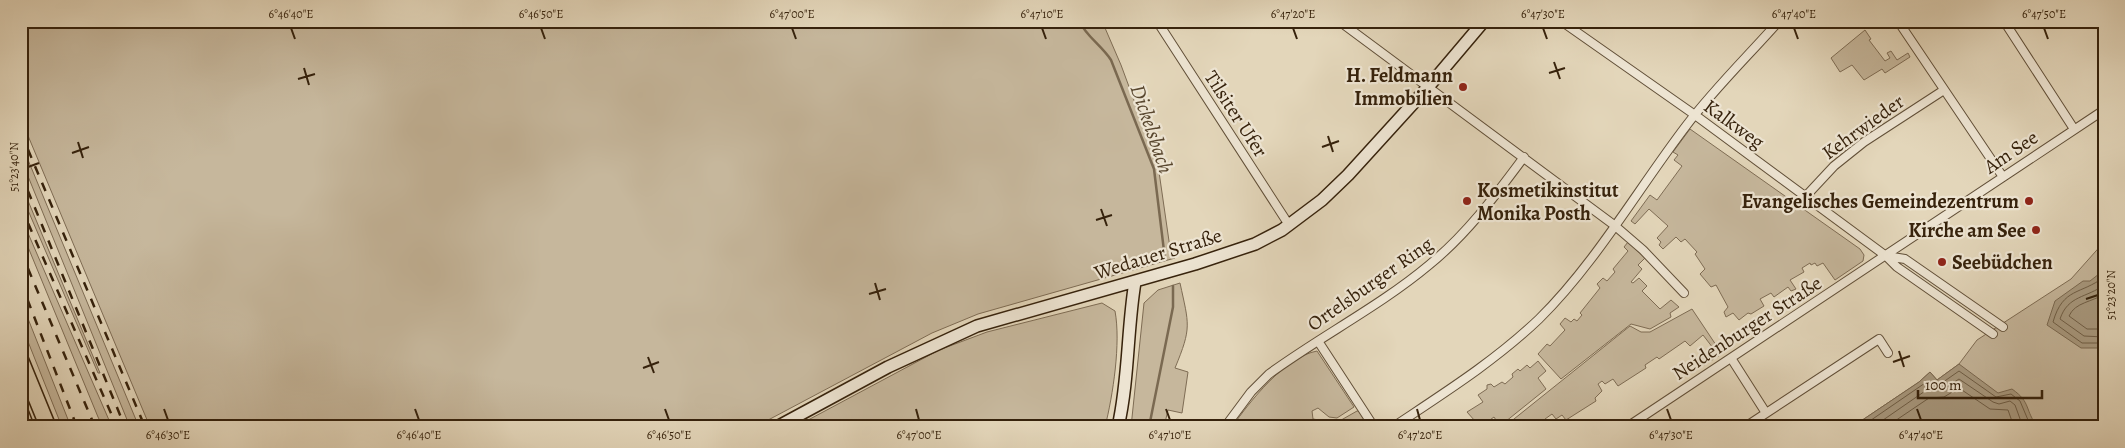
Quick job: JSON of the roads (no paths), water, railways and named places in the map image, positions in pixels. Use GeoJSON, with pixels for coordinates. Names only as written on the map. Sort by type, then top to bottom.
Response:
{"type":"FeatureCollection","features":[{"type":"Feature","properties":{"kind":"highway"},"geometry":{"type":"LineString","coordinates":[[21,361],[48,427]]}},
{"type":"Feature","properties":{"kind":"highway"},"geometry":{"type":"LineString","coordinates":[[21,414],[26,427]]}},
{"type":"Feature","properties":{"kind":"main road","name":"Wedauer Straße"},"geometry":{"type":"LineString","coordinates":[[777,427],[888,367],[977,326],[1135,282],[1256,244],[1289,225],[1322,200],[1348,175],[1429,86],[1484,21]]}},
{"type":"Feature","properties":{"kind":"main road"},"geometry":{"type":"LineString","coordinates":[[1118,427],[1128,362],[1130,311],[1135,282]]}},
{"type":"Feature","properties":{"kind":"street","name":"Tilsiter Ufer"},"geometry":{"type":"LineString","coordinates":[[1157,21],[1289,225]]}},
{"type":"Feature","properties":{"kind":"street"},"geometry":{"type":"LineString","coordinates":[[1339,21],[1614,225],[1643,250],[1684,292]]}},
{"type":"Feature","properties":{"kind":"street","name":"Kalkweg"},"geometry":{"type":"LineString","coordinates":[[1562,21],[1806,196],[1886,256],[1897,267],[1993,334]]}},
{"type":"Feature","properties":{"kind":"street"},"geometry":{"type":"LineString","coordinates":[[1393,427],[1483,367],[1510,346],[1541,317],[1574,280],[1695,115],[1779,21]]}},
{"type":"Feature","properties":{"kind":"street"},"geometry":{"type":"LineString","coordinates":[[1898,21],[2003,177]]}},
{"type":"Feature","properties":{"kind":"street"},"geometry":{"type":"LineString","coordinates":[[2004,21],[2074,130]]}},
{"type":"Feature","properties":{"kind":"street","name":"Kehrwieder"},"geometry":{"type":"LineString","coordinates":[[1806,196],[1834,166],[1864,142],[1944,90]]}},
{"type":"Feature","properties":{"kind":"street","name":"Am See"},"geometry":{"type":"LineString","coordinates":[[1886,256],[2104,110]]}},
{"type":"Feature","properties":{"kind":"street","name":"Ortelsburger Ring"},"geometry":{"type":"LineString","coordinates":[[1225,427],[1251,392],[1269,374],[1406,282],[1446,250],[1489,204],[1524,157]]}},
{"type":"Feature","properties":{"kind":"street","name":"Kalkweg"},"geometry":{"type":"LineString","coordinates":[[1886,256],[1905,259],[2003,327]]}},
{"type":"Feature","properties":{"kind":"street","name":"Neidenburger Straße"},"geometry":{"type":"LineString","coordinates":[[1626,427],[1886,256]]}},
{"type":"Feature","properties":{"kind":"street"},"geometry":{"type":"LineString","coordinates":[[1745,427],[1879,339],[1888,353]]}},
{"type":"Feature","properties":{"kind":"street"},"geometry":{"type":"LineString","coordinates":[[1318,341],[1374,427]]}},
{"type":"Feature","properties":{"kind":"street"},"geometry":{"type":"LineString","coordinates":[[1731,358],[1766,413]]}},
{"type":"Feature","properties":{"kind":"water"},"geometry":{"type":"Polygon","coordinates":[[[2104,270],[2104,348],[2081,348],[2047,325],[2055,301],[2083,281],[2090,281],[2104,270]]]}},
{"type":"Feature","properties":{"kind":"water"},"geometry":{"type":"Polygon","coordinates":[[[1959,364],[1998,393],[2012,389],[2023,398],[2038,427],[1852,427],[1919,382],[1930,372],[1937,380],[1959,364]]]}},
{"type":"Feature","properties":{"kind":"waterway","name":"Dickelsbach"},"geometry":{"type":"LineString","coordinates":[[1079,21],[1086,32],[1111,60],[1154,169],[1165,259]]}},
{"type":"Feature","properties":{"kind":"waterway","name":"Dickelsbach"},"geometry":{"type":"LineString","coordinates":[[1149,427],[1173,307],[1173,286]]}},
{"type":"Feature","properties":{"kind":"railway"},"geometry":{"type":"LineString","coordinates":[[21,133],[145,427]]}},
{"type":"Feature","properties":{"kind":"railway"},"geometry":{"type":"LineString","coordinates":[[21,174],[125,427]]}},
{"type":"Feature","properties":{"kind":"railway"},"geometry":{"type":"LineString","coordinates":[[21,207],[117,427]]}},
{"type":"Feature","properties":{"kind":"railway"},"geometry":{"type":"LineString","coordinates":[[21,252],[95,427]]}},
{"type":"Feature","properties":{"kind":"railway"},"geometry":{"type":"LineString","coordinates":[[21,283],[77,427]]}},
{"type":"Feature","properties":{"kind":"place","name":"H. Feldmann Immobilien"},"geometry":{"type":"Point","coordinates":[1463,87]}},
{"type":"Feature","properties":{"kind":"place","name":"Kosmetikinstitut Monika Posth"},"geometry":{"type":"Point","coordinates":[1467,201]}},
{"type":"Feature","properties":{"kind":"place","name":"Evangelisches Gemeindezentrum"},"geometry":{"type":"Point","coordinates":[2029,201]}},
{"type":"Feature","properties":{"kind":"place","name":"Kirche am See"},"geometry":{"type":"Point","coordinates":[2036,230]}},
{"type":"Feature","properties":{"kind":"place","name":"Seebüdchen"},"geometry":{"type":"Point","coordinates":[1942,262]}}]}
